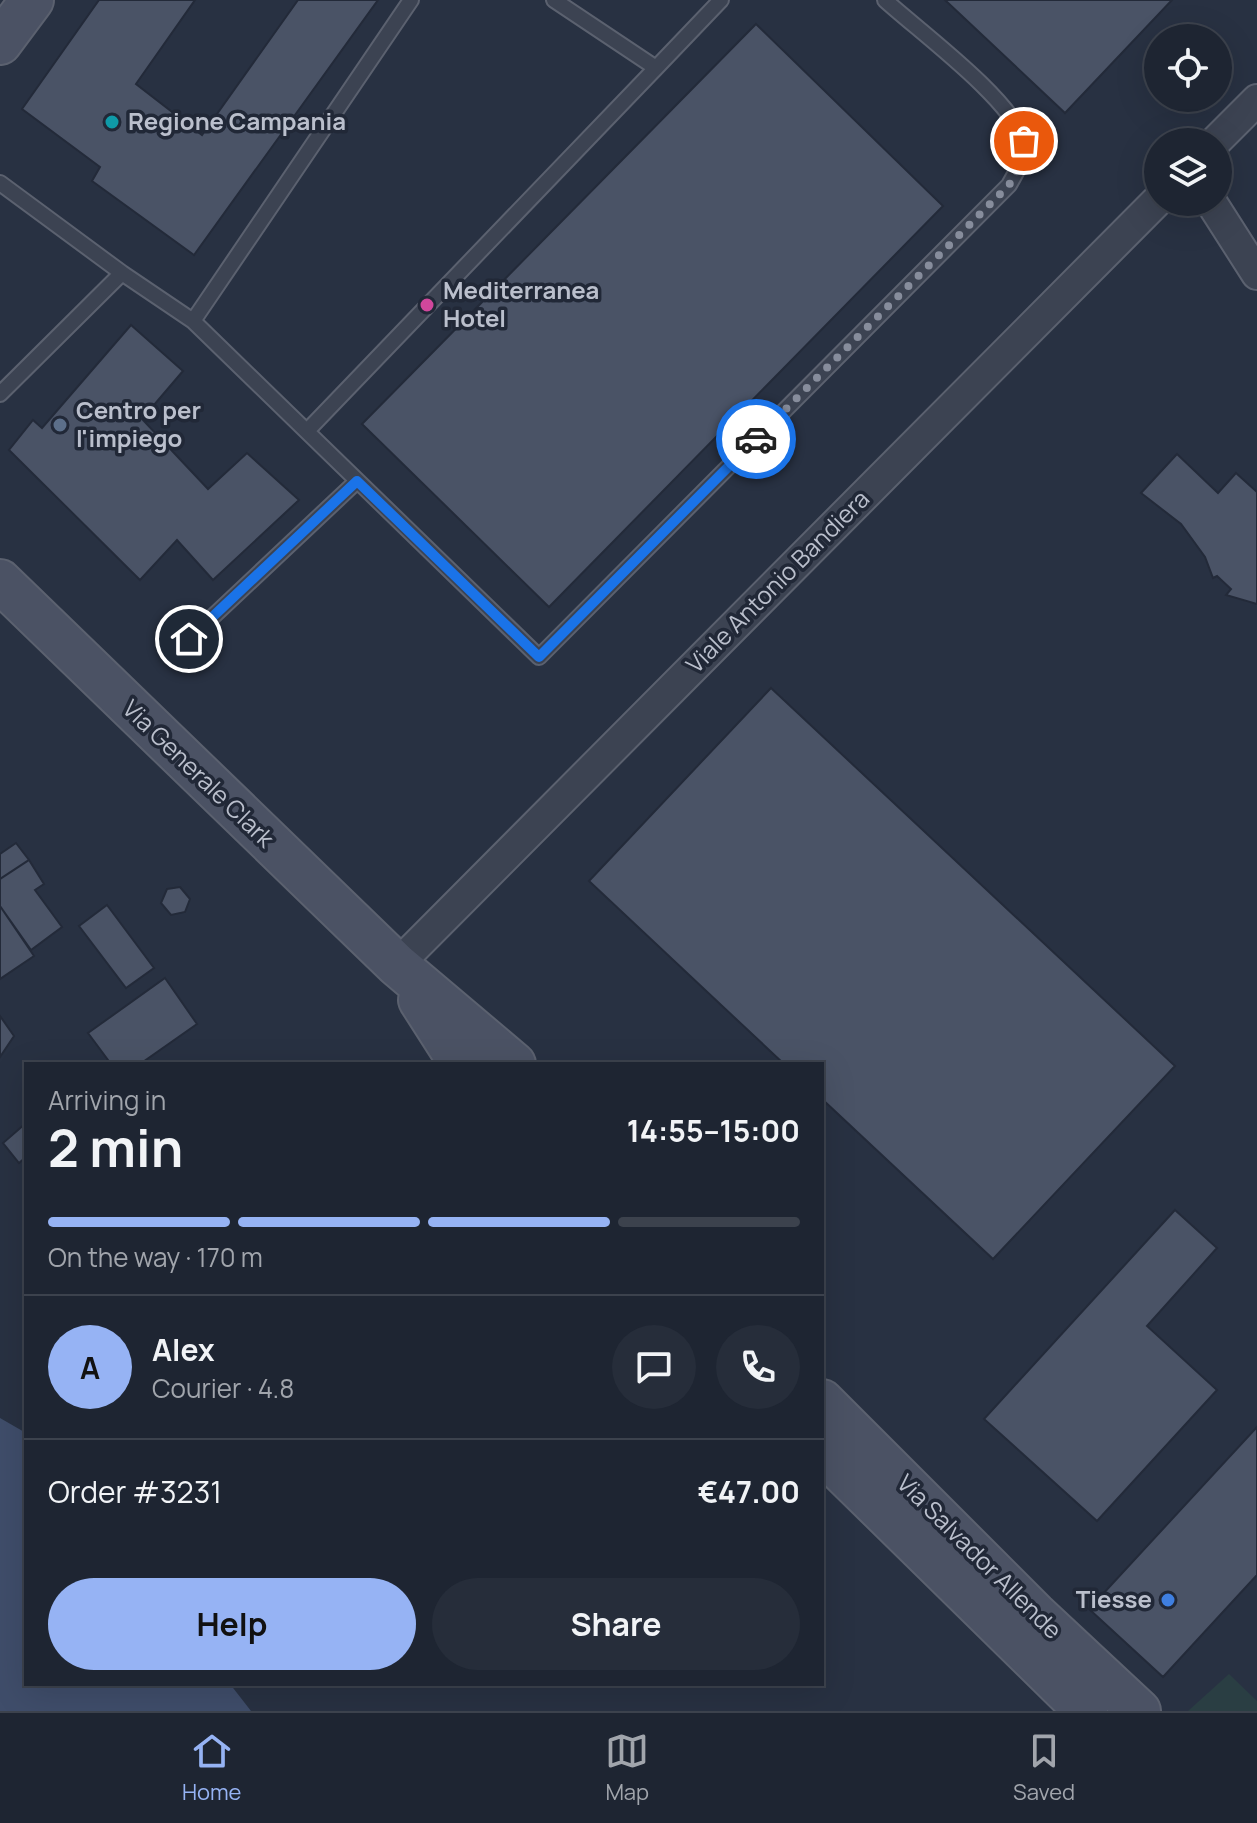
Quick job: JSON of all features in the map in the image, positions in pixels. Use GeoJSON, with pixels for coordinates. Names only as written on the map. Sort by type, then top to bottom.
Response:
{"type":"FeatureCollection","features":[{"type":"Feature","properties":{"kind":"main road"},"geometry":{"type":"LineString","coordinates":[[0,43],[32,0]]}},
{"type":"Feature","properties":{"kind":"main road","name":"Via Generale Clark"},"geometry":{"type":"LineString","coordinates":[[0,581],[397,965]]}},
{"type":"Feature","properties":{"kind":"main road"},"geometry":{"type":"LineString","coordinates":[[397,965],[460,1062]]}},
{"type":"Feature","properties":{"kind":"main road"},"geometry":{"type":"LineString","coordinates":[[397,965],[512,1062]]}},
{"type":"Feature","properties":{"kind":"main road","name":"Via Salvador Allende"},"geometry":{"type":"LineString","coordinates":[[824,1403],[1035,1614],[1139,1711]]}},
{"type":"Feature","properties":{"kind":"main road","name":"Via Salvador Allende"},"geometry":{"type":"LineString","coordinates":[[824,1454],[1086,1711]]}},
{"type":"Feature","properties":{"kind":"street"},"geometry":{"type":"LineString","coordinates":[[1229,128],[1257,100]]}},
{"type":"Feature","properties":{"kind":"street","name":"Viale Antonio Bandiera"},"geometry":{"type":"LineString","coordinates":[[397,965],[1144,214]]}},
{"type":"Feature","properties":{"kind":"street"},"geometry":{"type":"LineString","coordinates":[[1220,216],[1257,274]]}},
{"type":"Feature","properties":{"kind":"lane"},"geometry":{"type":"LineString","coordinates":[[193,321],[411,0]]}},
{"type":"Feature","properties":{"kind":"lane"},"geometry":{"type":"LineString","coordinates":[[554,0],[656,68]]}},
{"type":"Feature","properties":{"kind":"lane"},"geometry":{"type":"LineString","coordinates":[[307,431],[721,0]]}},
{"type":"Feature","properties":{"kind":"lane"},"geometry":{"type":"LineString","coordinates":[[0,183],[193,321],[539,657],[1009,185],[1022,162],[1024,141],[1002,105],[885,0]]}},
{"type":"Feature","properties":{"kind":"lane"},"geometry":{"type":"LineString","coordinates":[[0,394],[122,273]]}},
{"type":"Feature","properties":{"kind":"lane"},"geometry":{"type":"LineString","coordinates":[[189,639],[357,481]]}},
{"type":"Feature","properties":{"kind":"green space"},"geometry":{"type":"Polygon","coordinates":[[[1229,1674],[1257,1701],[1257,1711],[1188,1711],[1229,1674]]]}},
{"type":"Feature","properties":{"kind":"water"},"geometry":{"type":"Polygon","coordinates":[[[0,1418],[24,1432],[24,1686],[232,1686],[251,1711],[0,1711],[0,1418]]]}},
{"type":"Feature","properties":{"kind":"building","name":"Regione Campania"},"geometry":{"type":"Polygon","coordinates":[[[99,0],[195,0],[136,84],[202,135],[298,0],[378,0],[194,255],[92,181],[100,167],[22,109],[99,0]]]}},
{"type":"Feature","properties":{"kind":"building"},"geometry":{"type":"Polygon","coordinates":[[[945,0],[1172,0],[1149,24],[1144,24],[1144,30],[1065,113],[945,0]]]}},
{"type":"Feature","properties":{"kind":"building"},"geometry":{"type":"Polygon","coordinates":[[[756,24],[943,206],[549,607],[362,424],[756,24]]]}},
{"type":"Feature","properties":{"kind":"building"},"geometry":{"type":"Polygon","coordinates":[[[131,325],[183,371],[142,419],[208,489],[247,453],[299,500],[213,580],[177,540],[140,580],[9,450],[33,420],[42,428],[131,325]]]}},
{"type":"Feature","properties":{"kind":"building"},"geometry":{"type":"Polygon","coordinates":[[[1177,454],[1218,493],[1236,473],[1257,492],[1257,604],[1226,595],[1231,589],[1217,576],[1213,578],[1205,557],[1181,524],[1141,493],[1177,454]]]}},
{"type":"Feature","properties":{"kind":"building"},"geometry":{"type":"Polygon","coordinates":[[[771,688],[1175,1066],[993,1259],[824,1101],[824,1062],[782,1062],[589,881],[771,688]]]}},
{"type":"Feature","properties":{"kind":"building"},"geometry":{"type":"Polygon","coordinates":[[[16,843],[29,860],[0,879],[0,854],[16,843]]]}},
{"type":"Feature","properties":{"kind":"building"},"geometry":{"type":"Polygon","coordinates":[[[29,860],[44,884],[35,890],[62,927],[31,950],[0,906],[0,879],[29,860]]]}},
{"type":"Feature","properties":{"kind":"building"},"geometry":{"type":"Polygon","coordinates":[[[180,887],[190,899],[185,912],[171,915],[161,903],[167,889],[180,887]]]}},
{"type":"Feature","properties":{"kind":"building"},"geometry":{"type":"Polygon","coordinates":[[[107,905],[154,968],[126,988],[79,926],[107,905]]]}},
{"type":"Feature","properties":{"kind":"building"},"geometry":{"type":"Polygon","coordinates":[[[0,906],[34,956],[0,979],[0,906]]]}},
{"type":"Feature","properties":{"kind":"building"},"geometry":{"type":"Polygon","coordinates":[[[165,978],[197,1024],[143,1062],[110,1062],[88,1033],[165,978]]]}},
{"type":"Feature","properties":{"kind":"building"},"geometry":{"type":"Polygon","coordinates":[[[0,1016],[14,1036],[0,1057],[0,1016]]]}},
{"type":"Feature","properties":{"kind":"building"},"geometry":{"type":"Polygon","coordinates":[[[24,1125],[24,1159],[19,1163],[3,1143],[24,1125]]]}},
{"type":"Feature","properties":{"kind":"building"},"geometry":{"type":"Polygon","coordinates":[[[1175,1210],[1217,1248],[1147,1326],[1217,1390],[1097,1521],[984,1419],[1175,1210]]]}},
{"type":"Feature","properties":{"kind":"building"},"geometry":{"type":"Polygon","coordinates":[[[1257,1427],[1257,1575],[1163,1677],[1089,1609],[1257,1427]]]}},
{"type":"Feature","properties":{"kind":"way so far"},"geometry":{"type":"LineString","coordinates":[[756,439],[1009,185],[1022,162],[1024,141]]}},
{"type":"Feature","properties":{"kind":"place","name":"Regione Campania"},"geometry":{"type":"Point","coordinates":[112,122]}},
{"type":"Feature","properties":{"kind":"place","name":"Mediterranea Hotel"},"geometry":{"type":"Point","coordinates":[427,305]}},
{"type":"Feature","properties":{"kind":"place","name":"Centro per l'impiego"},"geometry":{"type":"Point","coordinates":[60,425]}},
{"type":"Feature","properties":{"kind":"place","name":"Tiesse"},"geometry":{"type":"Point","coordinates":[1168,1600]}},
{"type":"Feature","properties":{"kind":"route"},"geometry":{"type":"LineString","coordinates":[[189,639],[357,481],[539,657],[756,439]]}}]}
